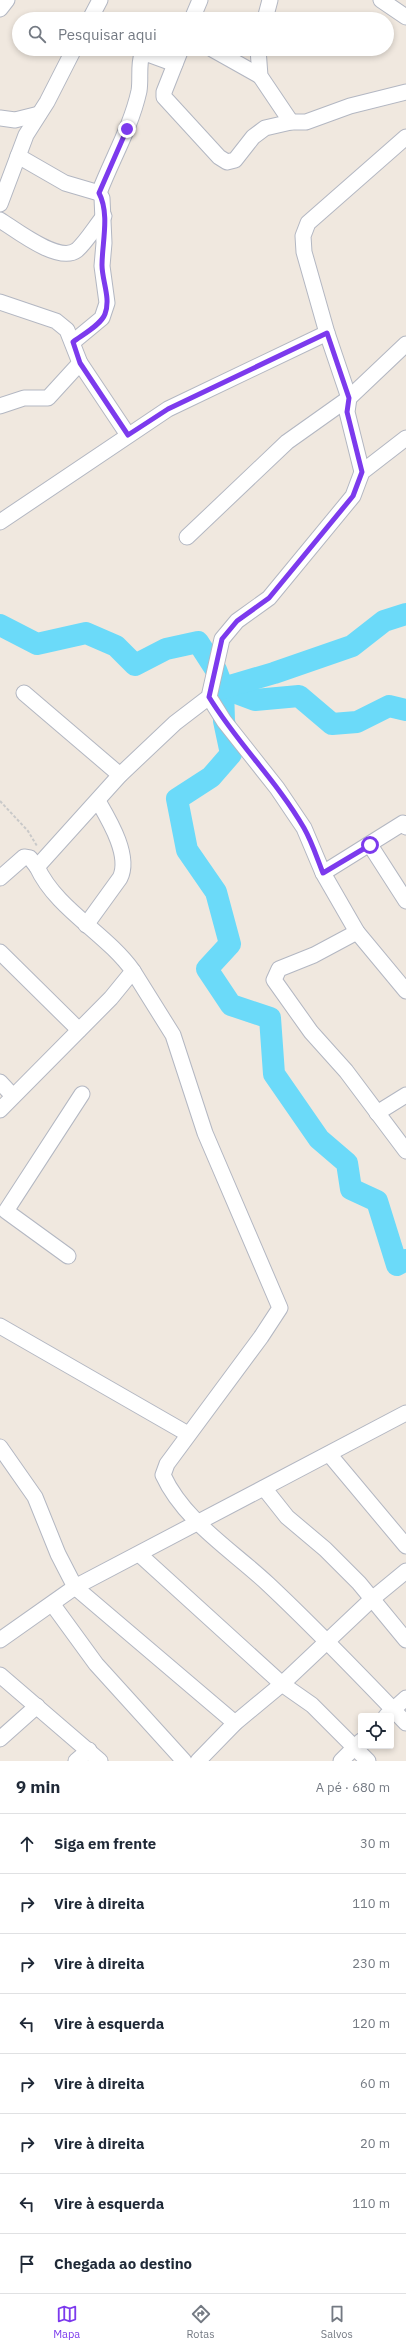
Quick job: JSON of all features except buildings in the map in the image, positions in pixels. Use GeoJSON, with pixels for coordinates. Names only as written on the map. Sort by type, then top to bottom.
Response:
{"type":"FeatureCollection","features":[{"type":"Feature","properties":{"kind":"street"},"geometry":{"type":"LineString","coordinates":[[0,9],[7,0]]}},
{"type":"Feature","properties":{"kind":"street"},"geometry":{"type":"LineString","coordinates":[[94,12],[100,0]]}},
{"type":"Feature","properties":{"kind":"street"},"geometry":{"type":"LineString","coordinates":[[195,12],[200,0]]}},
{"type":"Feature","properties":{"kind":"street"},"geometry":{"type":"LineString","coordinates":[[267,12],[270,0]]}},
{"type":"Feature","properties":{"kind":"street"},"geometry":{"type":"LineString","coordinates":[[381,0],[405,13]]}},
{"type":"Feature","properties":{"kind":"street"},"geometry":{"type":"LineString","coordinates":[[0,204],[26,135],[70,56]]}},
{"type":"Feature","properties":{"kind":"street"},"geometry":{"type":"LineString","coordinates":[[99,193],[127,129],[139,91],[142,56]]}},
{"type":"Feature","properties":{"kind":"street"},"geometry":{"type":"LineString","coordinates":[[153,56],[175,64]]}},
{"type":"Feature","properties":{"kind":"street"},"geometry":{"type":"LineString","coordinates":[[178,56],[164,92],[164,97],[219,157],[227,162],[235,160],[253,137],[265,128],[292,122],[306,122],[350,106],[406,92]]}},
{"type":"Feature","properties":{"kind":"street"},"geometry":{"type":"LineString","coordinates":[[224,56],[260,76],[292,122]]}},
{"type":"Feature","properties":{"kind":"street"},"geometry":{"type":"LineString","coordinates":[[259,56],[260,76]]}},
{"type":"Feature","properties":{"kind":"street"},"geometry":{"type":"LineString","coordinates":[[0,118],[15,120],[39,114]]}},
{"type":"Feature","properties":{"kind":"street"},"geometry":{"type":"LineString","coordinates":[[362,472],[347,412],[349,398],[308,270],[303,236],[308,224],[406,137]]}},
{"type":"Feature","properties":{"kind":"street"},"geometry":{"type":"LineString","coordinates":[[18,156],[65,183],[99,193],[102,198],[104,216],[102,266],[107,304],[105,315],[73,342]]}},
{"type":"Feature","properties":{"kind":"street"},"geometry":{"type":"LineString","coordinates":[[0,220],[52,251],[69,254],[76,250],[104,216]]}},
{"type":"Feature","properties":{"kind":"street"},"geometry":{"type":"LineString","coordinates":[[0,302],[56,321],[67,330],[80,363],[128,435]]}},
{"type":"Feature","properties":{"kind":"street"},"geometry":{"type":"LineString","coordinates":[[0,522],[168,409],[327,333]]}},
{"type":"Feature","properties":{"kind":"street"},"geometry":{"type":"LineString","coordinates":[[187,537],[287,442],[349,398],[406,344]]}},
{"type":"Feature","properties":{"kind":"street"},"geometry":{"type":"LineString","coordinates":[[0,406],[24,398],[48,398],[80,363]]}},
{"type":"Feature","properties":{"kind":"street"},"geometry":{"type":"LineString","coordinates":[[41,863],[120,776],[175,724],[209,697],[222,639],[237,621],[274,592],[353,496],[362,472],[406,438]]}},
{"type":"Feature","properties":{"kind":"street"},"geometry":{"type":"LineString","coordinates":[[24,693],[120,776]]}},
{"type":"Feature","properties":{"kind":"street"},"geometry":{"type":"LineString","coordinates":[[209,697],[224,721],[277,788],[304,828],[323,873],[357,932],[406,991]]}},
{"type":"Feature","properties":{"kind":"street"},"geometry":{"type":"LineString","coordinates":[[86,924],[120,878],[122,869],[121,852],[115,832],[98,801]]}},
{"type":"Feature","properties":{"kind":"street"},"geometry":{"type":"LineString","coordinates":[[323,873],[405,824]]}},
{"type":"Feature","properties":{"kind":"street"},"geometry":{"type":"LineString","coordinates":[[370,845],[406,901]]}},
{"type":"Feature","properties":{"kind":"street"},"geometry":{"type":"LineString","coordinates":[[0,878],[24,857],[41,863],[48,885],[86,924],[126,961],[133,971],[173,1035],[205,1133],[280,1304],[279,1313],[188,1434],[167,1464],[163,1475],[176,1497],[199,1522],[268,1584],[328,1642],[390,1713],[406,1698]]}},
{"type":"Feature","properties":{"kind":"street"},"geometry":{"type":"LineString","coordinates":[[357,932],[314,955],[279,969],[274,980],[311,1032],[346,1071],[406,1151]]}},
{"type":"Feature","properties":{"kind":"street"},"geometry":{"type":"LineString","coordinates":[[0,952],[79,1030]]}},
{"type":"Feature","properties":{"kind":"street"},"geometry":{"type":"LineString","coordinates":[[0,1110],[123,985],[133,971]]}},
{"type":"Feature","properties":{"kind":"street"},"geometry":{"type":"LineString","coordinates":[[0,1082],[13,1096]]}},
{"type":"Feature","properties":{"kind":"street"},"geometry":{"type":"LineString","coordinates":[[68,1256],[2,1213],[82,1094]]}},
{"type":"Feature","properties":{"kind":"street"},"geometry":{"type":"LineString","coordinates":[[377,1113],[406,1095]]}},
{"type":"Feature","properties":{"kind":"street"},"geometry":{"type":"LineString","coordinates":[[0,1326],[188,1434]]}},
{"type":"Feature","properties":{"kind":"street"},"geometry":{"type":"LineString","coordinates":[[0,1640],[53,1605],[76,1587],[406,1414]]}},
{"type":"Feature","properties":{"kind":"street"},"geometry":{"type":"LineString","coordinates":[[0,1447],[35,1497],[58,1554],[76,1587],[235,1724]]}},
{"type":"Feature","properties":{"kind":"street"},"geometry":{"type":"LineString","coordinates":[[329,1454],[406,1546]]}},
{"type":"Feature","properties":{"kind":"street"},"geometry":{"type":"LineString","coordinates":[[264,1488],[287,1517],[325,1549],[372,1599],[406,1640]]}},
{"type":"Feature","properties":{"kind":"street"},"geometry":{"type":"LineString","coordinates":[[139,1554],[282,1684],[312,1704],[358,1744],[341,1761]]}},
{"type":"Feature","properties":{"kind":"street"},"geometry":{"type":"LineString","coordinates":[[206,1758],[235,1724],[282,1684],[372,1599],[406,1571]]}},
{"type":"Feature","properties":{"kind":"street"},"geometry":{"type":"LineString","coordinates":[[53,1605],[96,1664],[184,1761]]}},
{"type":"Feature","properties":{"kind":"street"},"geometry":{"type":"LineString","coordinates":[[0,1676],[89,1750],[100,1761]]}},
{"type":"Feature","properties":{"kind":"street"},"geometry":{"type":"LineString","coordinates":[[0,1739],[37,1706]]}},
{"type":"Feature","properties":{"kind":"street"},"geometry":{"type":"LineString","coordinates":[[394,1716],[406,1723]]}},
{"type":"Feature","properties":{"kind":"street"},"geometry":{"type":"LineString","coordinates":[[361,1749],[368,1761]]}},
{"type":"Feature","properties":{"kind":"street"},"geometry":{"type":"LineString","coordinates":[[76,1761],[89,1750]]}},
{"type":"Feature","properties":{"kind":"path"},"geometry":{"type":"LineString","coordinates":[[0,801],[28,831],[41,863]]}},
{"type":"Feature","properties":{"kind":"waterway"},"geometry":{"type":"LineString","coordinates":[[223,688],[274,673],[352,646],[384,621],[406,614]]}},
{"type":"Feature","properties":{"kind":"waterway"},"geometry":{"type":"LineString","coordinates":[[0,625],[37,644],[86,633],[116,646],[135,665],[166,649],[198,642],[216,670],[223,688],[224,721],[231,754],[211,777],[177,799],[187,850],[216,892],[230,944],[207,969],[231,1005],[270,1018],[274,1074],[319,1139],[347,1163],[351,1189],[377,1201],[397,1265],[406,1260]]}},
{"type":"Feature","properties":{"kind":"waterway"},"geometry":{"type":"LineString","coordinates":[[223,688],[255,700],[299,696],[332,724],[357,722],[389,706],[406,710]]}},
{"type":"Feature","properties":{"kind":"route"},"geometry":{"type":"LineString","coordinates":[[127,129],[112,158],[99,193],[102,198],[104,216],[102,266],[107,304],[105,315],[96,325],[73,342],[80,363],[128,435],[168,409],[281,357],[327,333],[345,385],[349,398],[347,412],[362,472],[353,496],[269,598],[237,621],[222,639],[209,697],[224,721],[277,788],[304,828],[323,873],[370,845]]}}]}
